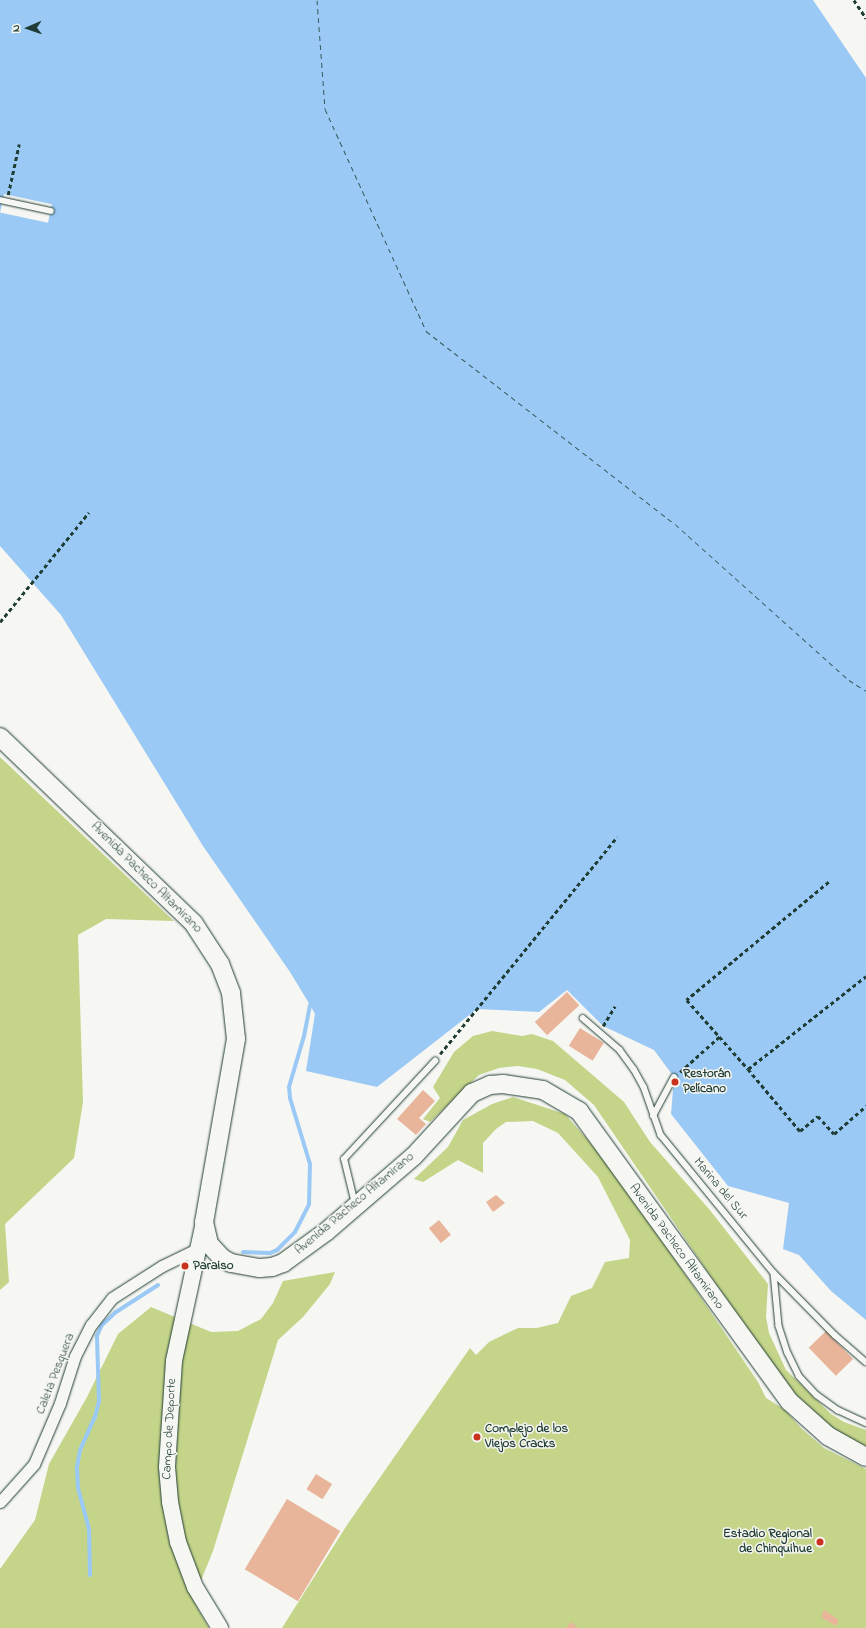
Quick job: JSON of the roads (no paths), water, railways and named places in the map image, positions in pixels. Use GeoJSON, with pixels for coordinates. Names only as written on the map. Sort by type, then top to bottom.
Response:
{"type":"FeatureCollection","features":[{"type":"Feature","properties":{"kind":"main road","name":"Avenida Pacheco Altamirano"},"geometry":{"type":"LineString","coordinates":[[0,737],[194,924],[220,964],[232,1000],[236,1039],[204,1222],[209,1244],[222,1258],[231,1263],[266,1268],[283,1263],[356,1206],[414,1156],[472,1093],[490,1085],[516,1084],[556,1095],[579,1111],[790,1402],[828,1436],[866,1457]]}},
{"type":"Feature","properties":{"kind":"main road","name":"Campo de Deporte"},"geometry":{"type":"LineString","coordinates":[[204,1222],[174,1361],[168,1432],[168,1485],[172,1519],[186,1565],[199,1594],[220,1628]]}},
{"type":"Feature","properties":{"kind":"street","name":"Caleta Pesquera"},"geometry":{"type":"LineString","coordinates":[[0,1502],[34,1464],[60,1403],[75,1356],[91,1325],[112,1298],[162,1266],[197,1250]]}},
{"type":"Feature","properties":{"kind":"lane"},"geometry":{"type":"LineString","coordinates":[[0,200],[51,211]]}},
{"type":"Feature","properties":{"kind":"lane","name":"Marina del Sur"},"geometry":{"type":"LineString","coordinates":[[583,1018],[620,1050],[634,1069],[644,1088],[661,1135],[774,1272],[835,1335],[866,1362]]}},
{"type":"Feature","properties":{"kind":"lane"},"geometry":{"type":"LineString","coordinates":[[356,1206],[344,1159],[435,1061]]}},
{"type":"Feature","properties":{"kind":"lane"},"geometry":{"type":"LineString","coordinates":[[653,1116],[674,1077]]}},
{"type":"Feature","properties":{"kind":"lane"},"geometry":{"type":"LineString","coordinates":[[774,1272],[779,1326],[788,1353],[799,1376],[817,1395],[838,1410],[866,1423]]}},
{"type":"Feature","properties":{"kind":"water"},"geometry":{"type":"Polygon","coordinates":[[[0,0],[813,0],[866,78],[866,1320],[831,1291],[799,1255],[783,1249],[789,1203],[728,1186],[671,1114],[674,1077],[654,1050],[603,1026],[567,990],[539,1012],[477,1009],[377,1087],[306,1071],[315,1014],[310,1005],[290,972],[203,846],[61,615],[0,546],[0,0]]]}},
{"type":"Feature","properties":{"kind":"waterway"},"geometry":{"type":"LineString","coordinates":[[243,1252],[270,1253],[277,1250],[295,1232],[309,1204],[310,1164],[290,1098],[289,1087],[304,1036],[310,1005]]}},
{"type":"Feature","properties":{"kind":"waterway"},"geometry":{"type":"LineString","coordinates":[[90,1575],[89,1529],[78,1488],[77,1467],[80,1450],[95,1417],[99,1401],[97,1336],[102,1325],[116,1312],[158,1285]]}},
{"type":"Feature","properties":{"kind":"place","name":"Restorán Pelícano"},"geometry":{"type":"Point","coordinates":[675,1082]}},
{"type":"Feature","properties":{"kind":"place","name":"Paraiso"},"geometry":{"type":"Point","coordinates":[185,1266]}},
{"type":"Feature","properties":{"kind":"place","name":"Complejo de los Viejos Cracks"},"geometry":{"type":"Point","coordinates":[477,1437]}},
{"type":"Feature","properties":{"kind":"place","name":"Estadio Regional de Chinquihue"},"geometry":{"type":"Point","coordinates":[820,1542]}}]}
